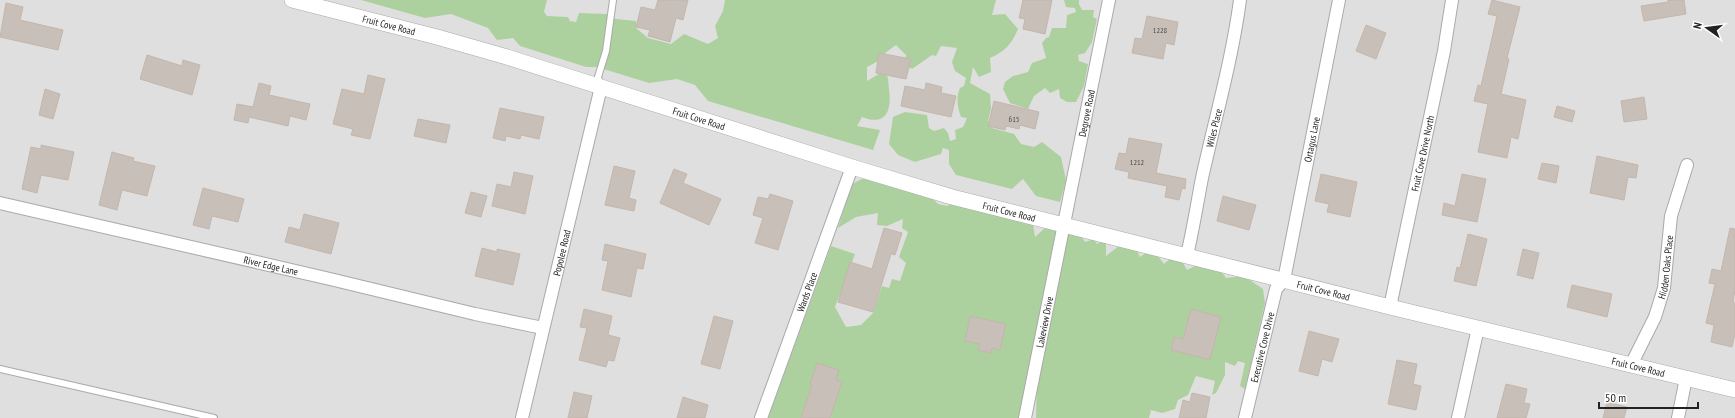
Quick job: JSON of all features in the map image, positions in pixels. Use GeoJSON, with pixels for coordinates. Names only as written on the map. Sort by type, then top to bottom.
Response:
{"type":"FeatureCollection","features":[{"type":"Feature","properties":{"kind":"street","name":"Fruit Cove Road"},"geometry":{"type":"LineString","coordinates":[[292,0],[444,39],[952,197],[1390,307],[1735,390]]}},
{"type":"Feature","properties":{"kind":"street","name":"Degrove Road"},"geometry":{"type":"LineString","coordinates":[[1064,225],[1109,0]]}},
{"type":"Feature","properties":{"kind":"street","name":"Wiles Place"},"geometry":{"type":"LineString","coordinates":[[1187,255],[1193,231],[1202,179],[1235,38],[1240,0]]}},
{"type":"Feature","properties":{"kind":"street","name":"Ortagus Lane"},"geometry":{"type":"LineString","coordinates":[[1284,280],[1339,0]]}},
{"type":"Feature","properties":{"kind":"street","name":"Fruit Cove Drive North"},"geometry":{"type":"LineString","coordinates":[[1390,307],[1437,82],[1452,0]]}},
{"type":"Feature","properties":{"kind":"street","name":"Popolee Road"},"geometry":{"type":"LineString","coordinates":[[522,418],[542,328],[601,87]]}},
{"type":"Feature","properties":{"kind":"street","name":"Hidden Oaks Place"},"geometry":{"type":"LineString","coordinates":[[1631,365],[1655,317],[1664,288],[1671,216],[1687,165]]}},
{"type":"Feature","properties":{"kind":"street","name":"Wards Place"},"geometry":{"type":"LineString","coordinates":[[761,418],[852,167]]}},
{"type":"Feature","properties":{"kind":"street","name":"River Edge Lane"},"geometry":{"type":"LineString","coordinates":[[0,203],[475,314],[542,328]]}},
{"type":"Feature","properties":{"kind":"street","name":"Lakeview Drive"},"geometry":{"type":"LineString","coordinates":[[1025,418],[1064,225]]}},
{"type":"Feature","properties":{"kind":"street","name":"Executive Cove Drive"},"geometry":{"type":"LineString","coordinates":[[1245,418],[1276,289],[1284,280]]}},
{"type":"Feature","properties":{"kind":"street"},"geometry":{"type":"LineString","coordinates":[[1458,418],[1478,328]]}},
{"type":"Feature","properties":{"kind":"street"},"geometry":{"type":"LineString","coordinates":[[1678,418],[1686,378]]}},
{"type":"Feature","properties":{"kind":"lane"},"geometry":{"type":"LineString","coordinates":[[601,87],[598,77],[606,51],[613,0]]}},
{"type":"Feature","properties":{"kind":"lane"},"geometry":{"type":"LineString","coordinates":[[0,369],[214,418]]}},
{"type":"Feature","properties":{"kind":"shaded area"},"geometry":{"type":"Polygon","coordinates":[[[0,0],[1735,0],[1735,418],[0,418],[0,0]]]}},
{"type":"Feature","properties":{"kind":"green space"},"geometry":{"type":"Polygon","coordinates":[[[361,0],[547,0],[544,12],[547,16],[568,17],[570,21],[576,22],[579,13],[606,14],[616,19],[636,21],[636,28],[648,38],[671,44],[684,34],[708,44],[718,38],[715,26],[723,11],[725,0],[996,0],[992,15],[1005,14],[1018,29],[1007,47],[990,58],[991,72],[979,77],[973,67],[970,83],[990,94],[991,108],[988,121],[993,123],[992,128],[1014,134],[1021,144],[1034,147],[1042,142],[1061,157],[1066,180],[1060,202],[1036,196],[1023,179],[1012,189],[956,175],[949,164],[949,150],[943,148],[941,154],[915,162],[898,155],[889,144],[893,117],[905,112],[927,115],[929,128],[934,131],[944,128],[948,133],[950,141],[956,139],[955,130],[963,127],[967,118],[961,117],[958,99],[960,88],[964,86],[966,78],[955,71],[952,62],[957,48],[941,46],[936,56],[932,55],[912,69],[905,65],[906,55],[896,45],[885,53],[882,59],[867,67],[867,81],[884,71],[886,73],[890,96],[888,109],[882,118],[877,120],[862,117],[857,126],[880,130],[873,150],[708,101],[695,85],[677,79],[649,83],[597,67],[586,67],[520,46],[513,38],[497,40],[488,28],[451,14],[425,18],[361,0]]]}},
{"type":"Feature","properties":{"kind":"green space"},"geometry":{"type":"Polygon","coordinates":[[[1064,0],[1079,0],[1082,10],[1094,10],[1093,17],[1097,19],[1092,42],[1085,53],[1078,55],[1079,61],[1088,64],[1084,86],[1076,102],[1067,102],[1060,98],[1059,89],[1050,93],[1045,88],[1034,96],[1028,109],[1010,103],[1003,89],[1005,82],[1013,76],[1028,72],[1032,63],[1046,58],[1042,43],[1049,37],[1052,28],[1066,28],[1067,15],[1076,12],[1075,8],[1066,7],[1064,0]]]}},
{"type":"Feature","properties":{"kind":"green space"},"geometry":{"type":"Polygon","coordinates":[[[864,178],[932,198],[938,204],[947,206],[951,204],[1033,224],[1035,237],[1046,227],[1060,233],[1019,418],[768,418],[831,246],[855,254],[835,307],[846,327],[861,325],[873,313],[882,286],[889,288],[892,279],[900,281],[906,263],[899,257],[908,232],[902,228],[903,219],[887,226],[877,225],[878,213],[856,217],[838,228],[852,184],[864,178]]]}},
{"type":"Feature","properties":{"kind":"green space"},"geometry":{"type":"Polygon","coordinates":[[[1067,233],[1081,236],[1085,242],[1094,239],[1097,244],[1102,241],[1106,242],[1106,256],[1120,245],[1137,250],[1140,257],[1147,252],[1157,255],[1164,264],[1171,258],[1182,261],[1187,270],[1197,265],[1220,270],[1226,278],[1244,276],[1263,289],[1265,303],[1245,389],[1240,386],[1245,363],[1238,361],[1235,366],[1225,362],[1225,375],[1216,393],[1212,395],[1215,381],[1196,376],[1188,395],[1178,400],[1175,409],[1162,413],[1151,410],[1149,418],[1036,418],[1037,378],[1067,233]]]}},
{"type":"Feature","properties":{"kind":"building"},"geometry":{"type":"Polygon","coordinates":[[[658,0],[688,0],[683,20],[676,18],[670,42],[648,36],[650,30],[636,27],[641,7],[655,10],[658,0]]]}},
{"type":"Feature","properties":{"kind":"building"},"geometry":{"type":"Polygon","coordinates":[[[1023,0],[1052,0],[1045,34],[1023,29],[1025,19],[1019,18],[1023,0]]]}},
{"type":"Feature","properties":{"kind":"building"},"geometry":{"type":"Polygon","coordinates":[[[1492,0],[1520,7],[1507,58],[1509,59],[1501,94],[1526,100],[1518,139],[1511,137],[1507,158],[1478,152],[1488,104],[1474,101],[1478,85],[1481,86],[1497,16],[1488,14],[1492,0]]]}},
{"type":"Feature","properties":{"kind":"building"},"geometry":{"type":"Polygon","coordinates":[[[1668,0],[1684,0],[1686,14],[1644,21],[1641,6],[1668,2],[1668,0]]]}},
{"type":"Feature","properties":{"kind":"building"},"geometry":{"type":"Polygon","coordinates":[[[6,3],[23,7],[20,20],[63,30],[58,50],[0,37],[6,3]]]}},
{"type":"Feature","properties":{"kind":"building"},"geometry":{"type":"Polygon","coordinates":[[[1147,16],[1178,22],[1174,45],[1166,43],[1163,59],[1132,53],[1135,38],[1142,39],[1147,16]]]}},
{"type":"Feature","properties":{"kind":"building"},"geometry":{"type":"Polygon","coordinates":[[[1366,25],[1386,33],[1376,59],[1356,51],[1366,25]]]}},
{"type":"Feature","properties":{"kind":"building"},"geometry":{"type":"Polygon","coordinates":[[[879,53],[911,59],[906,79],[876,73],[879,53]]]}},
{"type":"Feature","properties":{"kind":"building"},"geometry":{"type":"Polygon","coordinates":[[[147,55],[182,66],[183,60],[200,65],[192,95],[140,79],[147,55]]]}},
{"type":"Feature","properties":{"kind":"building"},"geometry":{"type":"Polygon","coordinates":[[[368,75],[385,79],[370,139],[351,135],[353,129],[333,124],[342,89],[364,94],[368,75]]]}},
{"type":"Feature","properties":{"kind":"building"},"geometry":{"type":"Polygon","coordinates":[[[259,83],[271,86],[269,95],[310,104],[306,120],[290,116],[288,126],[249,117],[248,123],[234,120],[237,104],[253,107],[259,83]]]}},
{"type":"Feature","properties":{"kind":"building"},"geometry":{"type":"Polygon","coordinates":[[[926,83],[942,87],[941,93],[956,96],[951,117],[901,106],[905,86],[925,90],[926,83]]]}},
{"type":"Feature","properties":{"kind":"building"},"geometry":{"type":"Polygon","coordinates":[[[45,89],[60,94],[53,119],[39,115],[45,89]]]}},
{"type":"Feature","properties":{"kind":"building"},"geometry":{"type":"Polygon","coordinates":[[[1644,97],[1647,119],[1624,122],[1621,101],[1644,97]]]}},
{"type":"Feature","properties":{"kind":"building"},"geometry":{"type":"Polygon","coordinates":[[[994,101],[1039,112],[1035,129],[1020,125],[1019,129],[1006,126],[1005,130],[988,126],[994,101]]]}},
{"type":"Feature","properties":{"kind":"building"},"geometry":{"type":"Polygon","coordinates":[[[1557,106],[1575,111],[1572,122],[1554,117],[1557,106]]]}},
{"type":"Feature","properties":{"kind":"building"},"geometry":{"type":"Polygon","coordinates":[[[500,108],[544,117],[539,139],[521,135],[520,139],[506,136],[505,141],[493,138],[500,108]]]}},
{"type":"Feature","properties":{"kind":"building"},"geometry":{"type":"Polygon","coordinates":[[[418,119],[450,125],[446,143],[414,136],[418,119]]]}},
{"type":"Feature","properties":{"kind":"building"},"geometry":{"type":"Polygon","coordinates":[[[1129,138],[1162,144],[1156,173],[1186,179],[1185,189],[1182,188],[1179,200],[1165,197],[1167,186],[1128,178],[1129,172],[1115,169],[1119,153],[1126,154],[1129,138]]]}},
{"type":"Feature","properties":{"kind":"building"},"geometry":{"type":"Polygon","coordinates":[[[41,145],[74,152],[68,180],[41,175],[37,193],[22,189],[31,147],[41,149],[41,145]]]}},
{"type":"Feature","properties":{"kind":"building"},"geometry":{"type":"Polygon","coordinates":[[[112,152],[134,158],[133,161],[155,166],[147,196],[122,190],[117,210],[99,205],[112,152]]]}},
{"type":"Feature","properties":{"kind":"building"},"geometry":{"type":"Polygon","coordinates":[[[1597,156],[1638,165],[1636,178],[1628,177],[1624,200],[1590,193],[1597,156]]]}},
{"type":"Feature","properties":{"kind":"building"},"geometry":{"type":"Polygon","coordinates":[[[1542,163],[1559,166],[1556,183],[1538,179],[1542,163]]]}},
{"type":"Feature","properties":{"kind":"building"},"geometry":{"type":"Polygon","coordinates":[[[614,166],[635,171],[629,198],[636,200],[634,211],[605,205],[614,166]]]}},
{"type":"Feature","properties":{"kind":"building"},"geometry":{"type":"Polygon","coordinates":[[[674,169],[687,174],[683,183],[721,199],[709,225],[660,203],[674,169]]]}},
{"type":"Feature","properties":{"kind":"building"},"geometry":{"type":"Polygon","coordinates":[[[514,172],[533,176],[525,214],[492,206],[497,184],[511,187],[514,172]]]}},
{"type":"Feature","properties":{"kind":"building"},"geometry":{"type":"Polygon","coordinates":[[[1321,174],[1357,182],[1350,217],[1327,212],[1329,204],[1315,201],[1321,174]]]}},
{"type":"Feature","properties":{"kind":"building"},"geometry":{"type":"Polygon","coordinates":[[[1462,174],[1486,179],[1477,222],[1442,215],[1444,203],[1455,206],[1462,174]]]}},
{"type":"Feature","properties":{"kind":"building"},"geometry":{"type":"Polygon","coordinates":[[[203,188],[244,199],[238,222],[212,216],[209,229],[193,225],[203,188]]]}},
{"type":"Feature","properties":{"kind":"building"},"geometry":{"type":"Polygon","coordinates":[[[471,192],[487,196],[481,217],[465,213],[471,192]]]}},
{"type":"Feature","properties":{"kind":"building"},"geometry":{"type":"Polygon","coordinates":[[[770,194],[793,201],[778,250],[755,243],[763,218],[753,215],[758,197],[768,199],[770,194]]]}},
{"type":"Feature","properties":{"kind":"building"},"geometry":{"type":"Polygon","coordinates":[[[1223,196],[1256,205],[1249,230],[1217,221],[1223,196]]]}},
{"type":"Feature","properties":{"kind":"building"},"geometry":{"type":"Polygon","coordinates":[[[304,214],[339,223],[331,254],[285,242],[289,227],[300,230],[304,214]]]}},
{"type":"Feature","properties":{"kind":"building"},"geometry":{"type":"Polygon","coordinates":[[[884,228],[902,233],[895,255],[891,254],[873,312],[838,302],[850,262],[872,269],[884,228]]]}},
{"type":"Feature","properties":{"kind":"building"},"geometry":{"type":"Polygon","coordinates":[[[1730,228],[1735,229],[1735,290],[1733,302],[1735,303],[1735,334],[1732,347],[1711,342],[1714,325],[1706,323],[1715,284],[1709,283],[1712,269],[1721,271],[1730,228]]]}},
{"type":"Feature","properties":{"kind":"building"},"geometry":{"type":"Polygon","coordinates":[[[1468,234],[1487,239],[1476,286],[1454,281],[1457,267],[1460,268],[1468,234]]]}},
{"type":"Feature","properties":{"kind":"building"},"geometry":{"type":"Polygon","coordinates":[[[605,244],[646,254],[643,269],[637,268],[631,297],[602,290],[608,261],[602,260],[605,244]]]}},
{"type":"Feature","properties":{"kind":"building"},"geometry":{"type":"Polygon","coordinates":[[[482,248],[497,252],[497,249],[520,254],[513,285],[475,276],[482,248]]]}},
{"type":"Feature","properties":{"kind":"building"},"geometry":{"type":"Polygon","coordinates":[[[1523,249],[1539,253],[1533,279],[1517,275],[1523,249]]]}},
{"type":"Feature","properties":{"kind":"building"},"geometry":{"type":"Polygon","coordinates":[[[1572,285],[1612,294],[1607,317],[1567,307],[1572,285]]]}},
{"type":"Feature","properties":{"kind":"building"},"geometry":{"type":"Polygon","coordinates":[[[584,309],[612,316],[608,335],[620,338],[614,361],[608,360],[606,367],[579,360],[587,328],[580,327],[584,309]]]}},
{"type":"Feature","properties":{"kind":"building"},"geometry":{"type":"Polygon","coordinates":[[[1191,309],[1221,317],[1210,360],[1171,350],[1174,337],[1183,339],[1191,309]]]}},
{"type":"Feature","properties":{"kind":"building"},"geometry":{"type":"Polygon","coordinates":[[[714,316],[733,321],[720,369],[701,364],[714,316]]]}},
{"type":"Feature","properties":{"kind":"building"},"geometry":{"type":"Polygon","coordinates":[[[970,316],[1006,324],[1000,350],[992,348],[991,353],[978,350],[979,344],[965,341],[970,316]]]}},
{"type":"Feature","properties":{"kind":"building"},"geometry":{"type":"Polygon","coordinates":[[[1309,331],[1339,339],[1332,362],[1322,359],[1318,376],[1299,371],[1309,331]]]}},
{"type":"Feature","properties":{"kind":"building"},"geometry":{"type":"Polygon","coordinates":[[[1397,360],[1417,364],[1413,384],[1421,386],[1416,410],[1388,404],[1397,360]]]}},
{"type":"Feature","properties":{"kind":"building"},"geometry":{"type":"Polygon","coordinates":[[[817,363],[839,370],[836,380],[842,382],[830,418],[801,418],[812,385],[810,384],[817,363]]]}},
{"type":"Feature","properties":{"kind":"building"},"geometry":{"type":"Polygon","coordinates":[[[1506,384],[1527,389],[1524,403],[1530,404],[1526,418],[1497,418],[1506,384]]]}},
{"type":"Feature","properties":{"kind":"building"},"geometry":{"type":"Polygon","coordinates":[[[574,392],[592,396],[587,418],[568,418],[574,392]]]}},
{"type":"Feature","properties":{"kind":"building"},"geometry":{"type":"Polygon","coordinates":[[[1192,393],[1210,397],[1206,418],[1179,418],[1183,400],[1190,402],[1192,393]]]}},
{"type":"Feature","properties":{"kind":"building"},"geometry":{"type":"Polygon","coordinates":[[[683,397],[708,405],[705,418],[677,418],[683,397]]]}},
{"type":"Feature","properties":{"kind":"building"},"geometry":{"type":"Polygon","coordinates":[[[1607,402],[1627,407],[1624,418],[1603,418],[1607,402]]]}}]}
